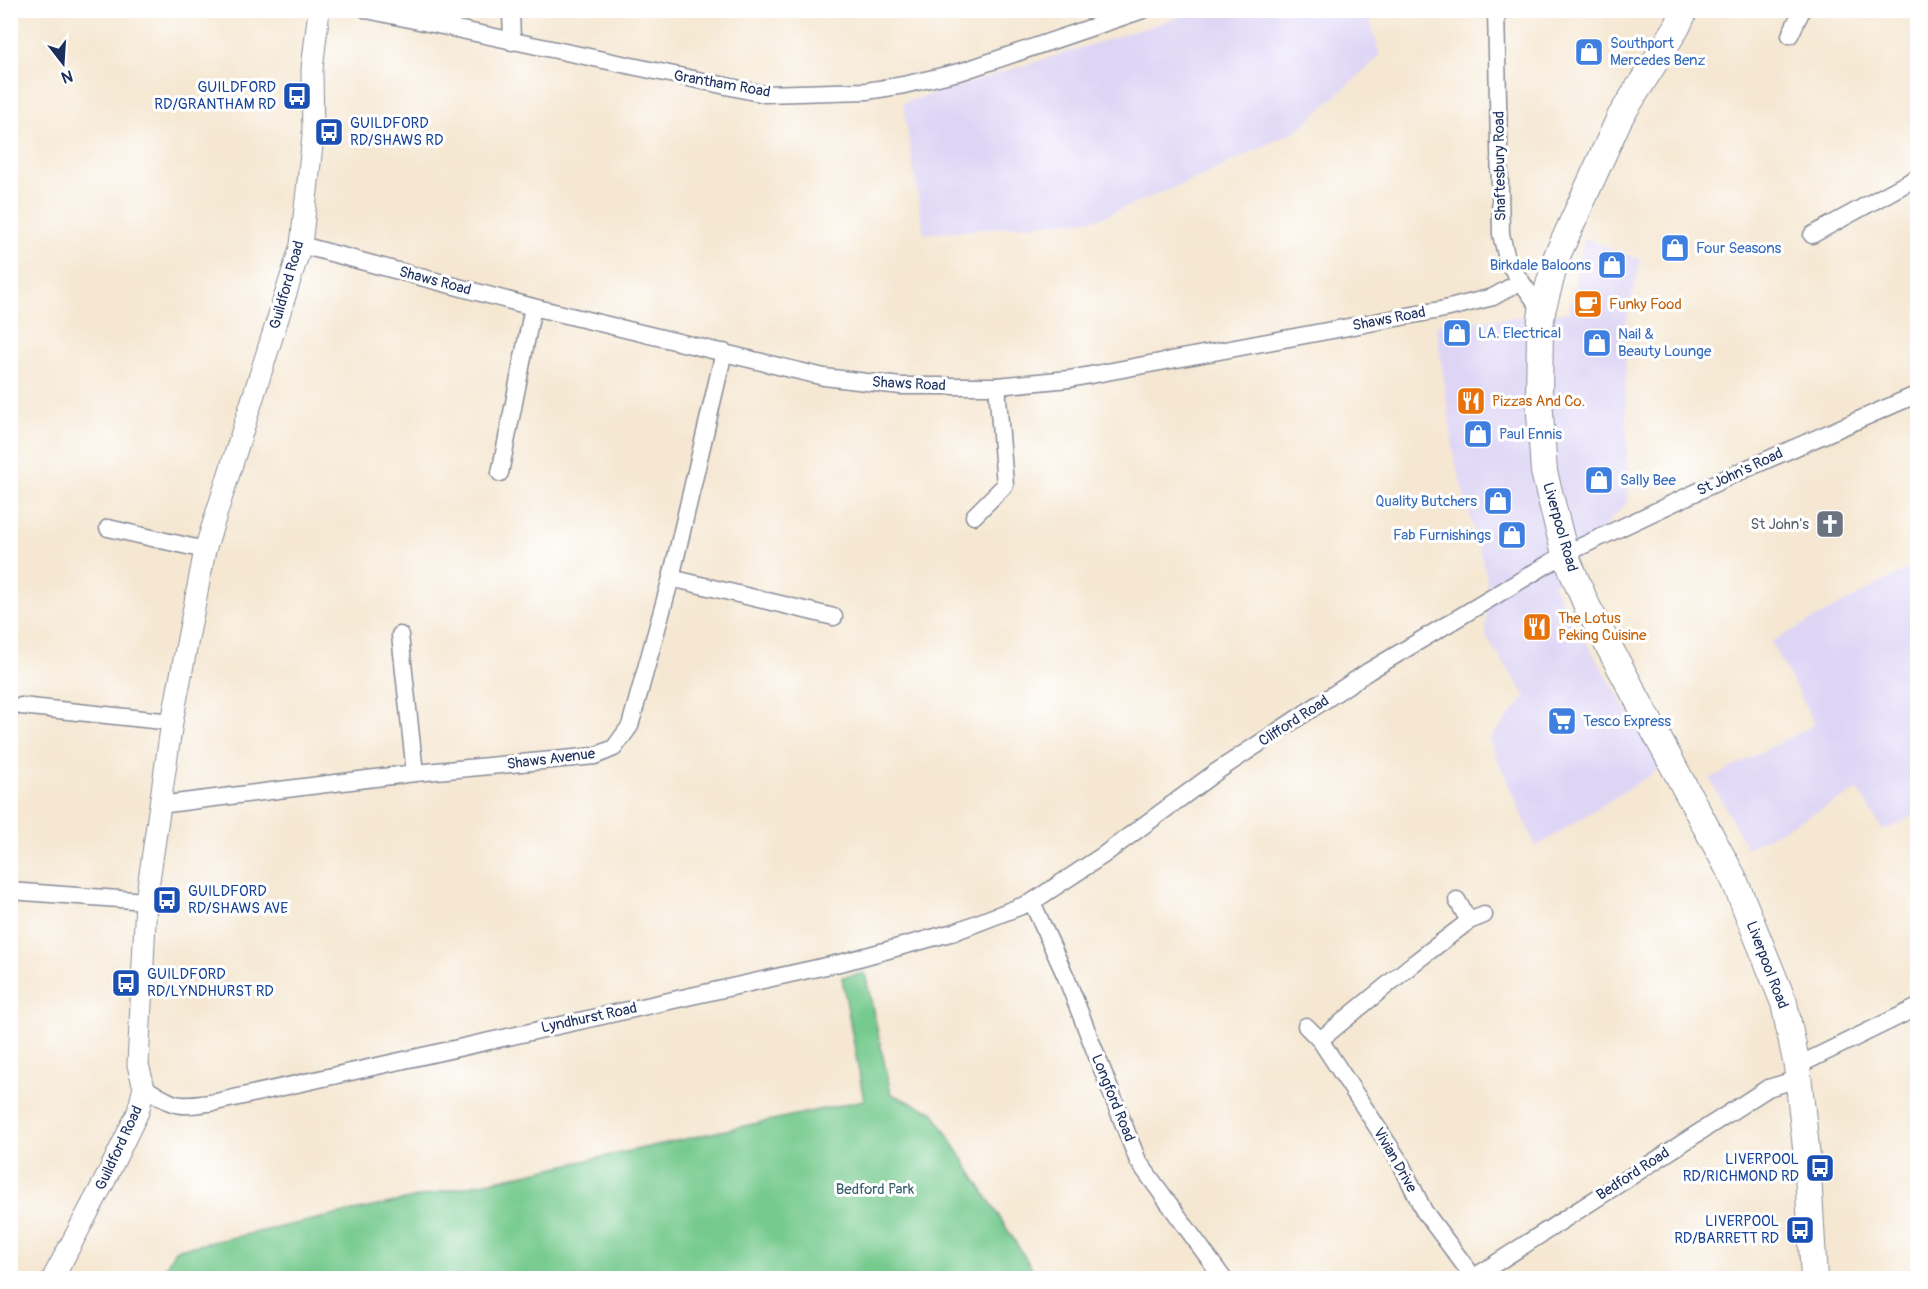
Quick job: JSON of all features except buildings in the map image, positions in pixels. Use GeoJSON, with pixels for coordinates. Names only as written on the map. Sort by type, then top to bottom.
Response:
{"type":"FeatureCollection","features":[{"type":"Feature","properties":{"kind":"main road","name":"Liverpool Road"},"geometry":{"type":"LineString","coordinates":[[1685,10],[1677,27],[1620,117],[1557,256],[1542,310],[1540,328],[1539,399],[1544,472],[1565,554],[1587,606],[1733,877],[1784,1003],[1797,1072],[1807,1157],[1814,1278]]}},
{"type":"Feature","properties":{"kind":"street","name":"Guildford Road"},"geometry":{"type":"LineString","coordinates":[[52,1278],[138,1112],[144,1088],[138,1065],[146,901],[172,722],[205,550],[301,245],[313,136],[312,69],[319,10]]}},
{"type":"Feature","properties":{"kind":"street","name":"Grantham Road"},"geometry":{"type":"LineString","coordinates":[[367,10],[764,94],[867,92],[963,71],[1143,10]]}},
{"type":"Feature","properties":{"kind":"street"},"geometry":{"type":"LineString","coordinates":[[511,10],[512,42]]}},
{"type":"Feature","properties":{"kind":"street","name":"Shaftesbury Road"},"geometry":{"type":"LineString","coordinates":[[1496,10],[1501,234],[1508,263],[1542,310]]}},
{"type":"Feature","properties":{"kind":"street"},"geometry":{"type":"LineString","coordinates":[[1790,35],[1802,10]]}},
{"type":"Feature","properties":{"kind":"street"},"geometry":{"type":"LineString","coordinates":[[1812,235],[1917,177]]}},
{"type":"Feature","properties":{"kind":"street","name":"Shaws Road"},"geometry":{"type":"LineString","coordinates":[[301,245],[533,307],[724,352],[835,378],[901,386],[997,386],[1069,379],[1445,309],[1493,297],[1521,281]]}},
{"type":"Feature","properties":{"kind":"street"},"geometry":{"type":"LineString","coordinates":[[500,473],[533,307]]}},
{"type":"Feature","properties":{"kind":"street","name":"Shaws Avenue"},"geometry":{"type":"LineString","coordinates":[[159,805],[414,773],[595,756],[614,748],[630,726],[671,578],[724,352]]}},
{"type":"Feature","properties":{"kind":"street"},"geometry":{"type":"LineString","coordinates":[[974,516],[1005,485],[997,386]]}},
{"type":"Feature","properties":{"kind":"street","name":"St John's Road"},"geometry":{"type":"LineString","coordinates":[[1565,554],[1739,472],[1917,394]]}},
{"type":"Feature","properties":{"kind":"street"},"geometry":{"type":"LineString","coordinates":[[108,528],[205,550]]}},
{"type":"Feature","properties":{"kind":"street","name":"Clifford Road"},"geometry":{"type":"LineString","coordinates":[[1032,902],[1102,856],[1216,772],[1369,671],[1565,554]]}},
{"type":"Feature","properties":{"kind":"street"},"geometry":{"type":"LineString","coordinates":[[671,578],[834,617]]}},
{"type":"Feature","properties":{"kind":"street"},"geometry":{"type":"LineString","coordinates":[[400,635],[414,773]]}},
{"type":"Feature","properties":{"kind":"street"},"geometry":{"type":"LineString","coordinates":[[21,706],[172,722]]}},
{"type":"Feature","properties":{"kind":"street"},"geometry":{"type":"LineString","coordinates":[[10,891],[146,901]]}},
{"type":"Feature","properties":{"kind":"street"},"geometry":{"type":"LineString","coordinates":[[1320,1041],[1405,970],[1477,918],[1457,900]]}},
{"type":"Feature","properties":{"kind":"street","name":"Lyndhurst Road"},"geometry":{"type":"LineString","coordinates":[[144,1088],[165,1101],[183,1107],[216,1102],[844,962],[954,932],[1032,902]]}},
{"type":"Feature","properties":{"kind":"street","name":"Longford Road"},"geometry":{"type":"LineString","coordinates":[[1032,902],[1066,978],[1138,1161],[1223,1278]]}},
{"type":"Feature","properties":{"kind":"street","name":"Bedford Road"},"geometry":{"type":"LineString","coordinates":[[1473,1278],[1768,1088],[1917,1006]]}},
{"type":"Feature","properties":{"kind":"street","name":"Vivian Drive"},"geometry":{"type":"LineString","coordinates":[[1306,1026],[1320,1041],[1400,1162],[1424,1211],[1473,1278]]}},
{"type":"Feature","properties":{"kind":"shaded area"},"geometry":{"type":"Polygon","coordinates":[[[1199,11],[1367,11],[1380,56],[1299,129],[1211,172],[1098,219],[924,234],[903,103],[1199,11]]]}},
{"type":"Feature","properties":{"kind":"shaded area"},"geometry":{"type":"Polygon","coordinates":[[[1584,238],[1641,260],[1625,326],[1628,501],[1553,585],[1661,768],[1536,847],[1489,740],[1526,696],[1486,637],[1487,578],[1455,461],[1436,325],[1569,312],[1584,238]]]}},
{"type":"Feature","properties":{"kind":"shaded area"},"geometry":{"type":"Polygon","coordinates":[[[1917,564],[1917,814],[1883,831],[1858,790],[1747,848],[1710,779],[1815,724],[1771,642],[1917,564]]]}},
{"type":"Feature","properties":{"kind":"green space","name":"Bedford Park"},"geometry":{"type":"Polygon","coordinates":[[[865,973],[891,1094],[933,1112],[1038,1278],[160,1278],[175,1250],[864,1100],[842,977],[865,973]]]}},
{"type":"Feature","properties":{"kind":"place","name":"Southport Mercedes Benz"},"geometry":{"type":"Point","coordinates":[1589,52]}},
{"type":"Feature","properties":{"kind":"place","name":"GUILDFORD RD/GRANTHAM RD"},"geometry":{"type":"Point","coordinates":[297,96]}},
{"type":"Feature","properties":{"kind":"place","name":"GUILDFORD RD/SHAWS RD"},"geometry":{"type":"Point","coordinates":[329,132]}},
{"type":"Feature","properties":{"kind":"place","name":"Four Seasons"},"geometry":{"type":"Point","coordinates":[1675,248]}},
{"type":"Feature","properties":{"kind":"place","name":"Birkdale Baloons"},"geometry":{"type":"Point","coordinates":[1612,265]}},
{"type":"Feature","properties":{"kind":"place","name":"Funky Food"},"geometry":{"type":"Point","coordinates":[1588,304]}},
{"type":"Feature","properties":{"kind":"place","name":"LA. Electrical"},"geometry":{"type":"Point","coordinates":[1457,333]}},
{"type":"Feature","properties":{"kind":"place","name":"Nail & Beauty Lounge"},"geometry":{"type":"Point","coordinates":[1597,343]}},
{"type":"Feature","properties":{"kind":"place","name":"Pizzas And Co."},"geometry":{"type":"Point","coordinates":[1471,401]}},
{"type":"Feature","properties":{"kind":"place","name":"Paul Ennis"},"geometry":{"type":"Point","coordinates":[1478,434]}},
{"type":"Feature","properties":{"kind":"place","name":"Sally Bee"},"geometry":{"type":"Point","coordinates":[1599,480]}},
{"type":"Feature","properties":{"kind":"place","name":"Quality Butchers"},"geometry":{"type":"Point","coordinates":[1498,501]}},
{"type":"Feature","properties":{"kind":"place","name":"St John's"},"geometry":{"type":"Point","coordinates":[1830,524]}},
{"type":"Feature","properties":{"kind":"place","name":"Fab Furnishings"},"geometry":{"type":"Point","coordinates":[1512,535]}},
{"type":"Feature","properties":{"kind":"place","name":"The Lotus Peking Cuisine"},"geometry":{"type":"Point","coordinates":[1537,627]}},
{"type":"Feature","properties":{"kind":"place","name":"Tesco Express"},"geometry":{"type":"Point","coordinates":[1562,721]}},
{"type":"Feature","properties":{"kind":"place","name":"GUILDFORD RD/SHAWS AVE"},"geometry":{"type":"Point","coordinates":[167,900]}},
{"type":"Feature","properties":{"kind":"place","name":"GUILDFORD RD/LYNDHURST RD"},"geometry":{"type":"Point","coordinates":[126,983]}},
{"type":"Feature","properties":{"kind":"place","name":"LIVERPOOL RD/RICHMOND RD"},"geometry":{"type":"Point","coordinates":[1820,1168]}},
{"type":"Feature","properties":{"kind":"place","name":"LIVERPOOL RD/BARRETT RD"},"geometry":{"type":"Point","coordinates":[1800,1230]}}]}
